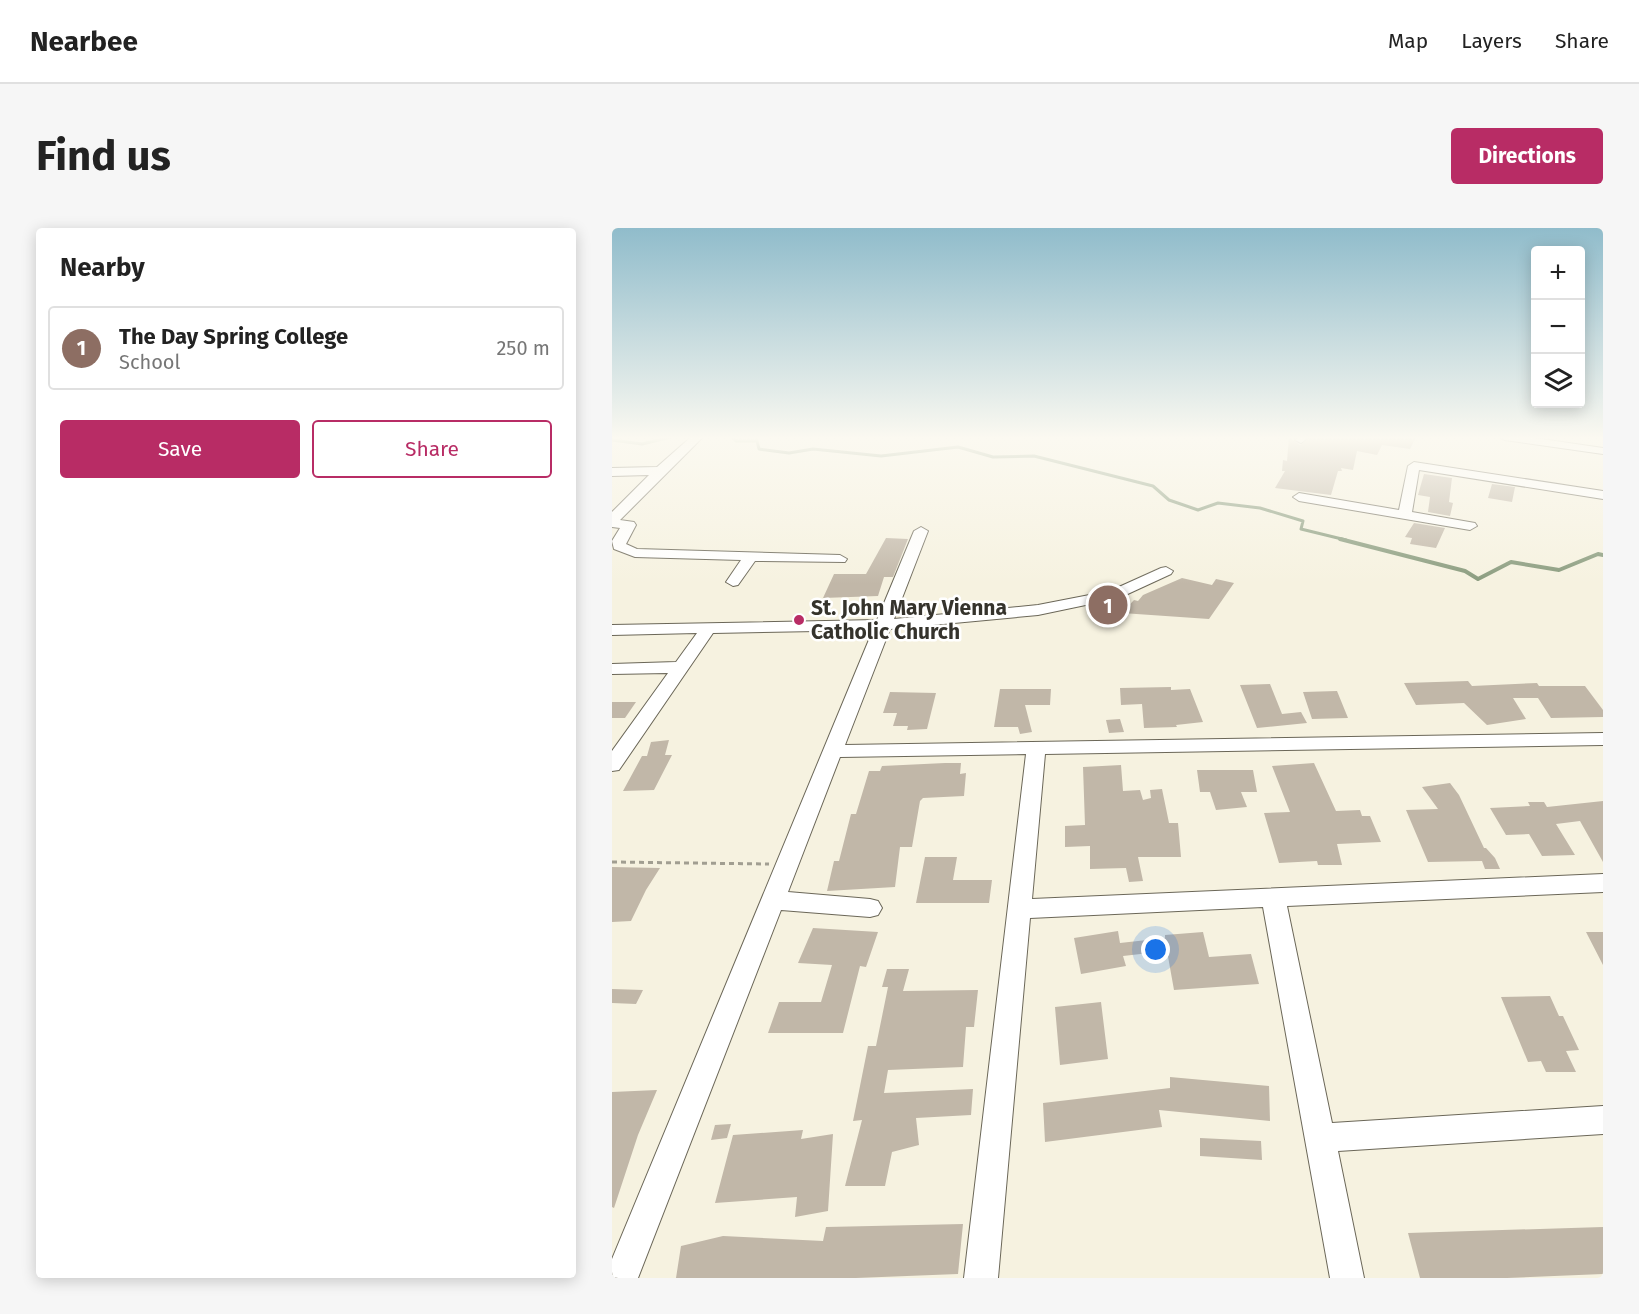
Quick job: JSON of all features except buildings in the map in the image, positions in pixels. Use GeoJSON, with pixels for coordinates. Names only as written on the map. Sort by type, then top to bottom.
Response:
{"type":"FeatureCollection","features":[{"type":"Feature","properties":{"kind":"street"},"geometry":{"type":"LineString","coordinates":[[612,521],[646,486]]}},
{"type":"Feature","properties":{"kind":"street"},"geometry":{"type":"LineString","coordinates":[[1405,515],[1410,486]]}},
{"type":"Feature","properties":{"kind":"street"},"geometry":{"type":"LineString","coordinates":[[1544,486],[1603,495]]}},
{"type":"Feature","properties":{"kind":"street"},"geometry":{"type":"LineString","coordinates":[[1299,497],[1470,526]]}},
{"type":"Feature","properties":{"kind":"street"},"geometry":{"type":"LineString","coordinates":[[612,521],[629,525],[619,541],[619,546],[635,553],[840,558]]}},
{"type":"Feature","properties":{"kind":"street"},"geometry":{"type":"LineString","coordinates":[[621,1278],[921,531]]}},
{"type":"Feature","properties":{"kind":"street"},"geometry":{"type":"LineString","coordinates":[[733,582],[751,556]]}},
{"type":"Feature","properties":{"kind":"street"},"geometry":{"type":"LineString","coordinates":[[612,630],[883,625],[985,616],[1085,602],[1114,595],[1166,571]]}},
{"type":"Feature","properties":{"kind":"street"},"geometry":{"type":"LineString","coordinates":[[615,756],[708,629]]}},
{"type":"Feature","properties":{"kind":"street"},"geometry":{"type":"LineString","coordinates":[[612,669],[680,667]]}},
{"type":"Feature","properties":{"kind":"street"},"geometry":{"type":"LineString","coordinates":[[833,751],[1603,739]]}},
{"type":"Feature","properties":{"kind":"street"},"geometry":{"type":"LineString","coordinates":[[981,1278],[1036,748]]}},
{"type":"Feature","properties":{"kind":"street"},"geometry":{"type":"LineString","coordinates":[[1020,909],[1603,883]]}},
{"type":"Feature","properties":{"kind":"street"},"geometry":{"type":"LineString","coordinates":[[1273,896],[1347,1278]]}},
{"type":"Feature","properties":{"kind":"street"},"geometry":{"type":"LineString","coordinates":[[773,900],[870,908]]}},
{"type":"Feature","properties":{"kind":"street"},"geometry":{"type":"LineString","coordinates":[[1320,1138],[1603,1120]]}},
{"type":"Feature","properties":{"kind":"path"},"geometry":{"type":"LineString","coordinates":[[612,862],[787,864]]}},
{"type":"Feature","properties":{"kind":"waterway"},"geometry":{"type":"LineString","coordinates":[[1153,486],[1169,500],[1198,510],[1218,503],[1260,508],[1303,521],[1301,529],[1346,540]]}},
{"type":"Feature","properties":{"kind":"waterway"},"geometry":{"type":"LineString","coordinates":[[1340,539],[1465,571],[1478,579],[1511,562],[1559,570],[1598,554],[1603,555]]}},
{"type":"Feature","properties":{"kind":"place","name":"The Day Spring College"},"geometry":{"type":"Point","coordinates":[1108,605]}},
{"type":"Feature","properties":{"kind":"place","name":"St. John Mary Vienna Catholic Church"},"geometry":{"type":"Point","coordinates":[799,620]}}]}
